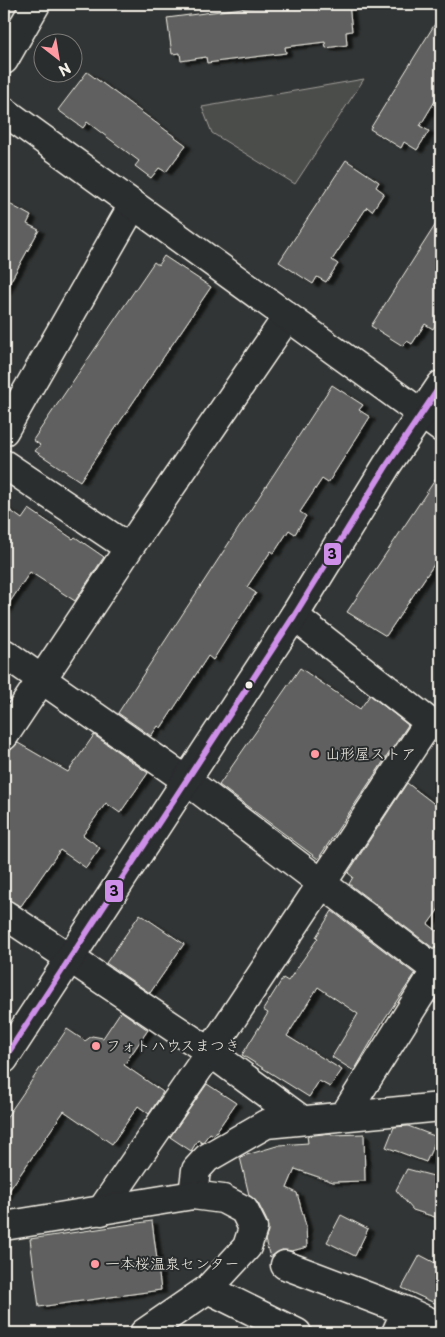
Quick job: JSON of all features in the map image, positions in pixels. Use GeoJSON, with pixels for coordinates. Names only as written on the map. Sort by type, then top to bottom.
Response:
{"type":"FeatureCollection","features":[{"type":"Feature","properties":{"kind":"street"},"geometry":{"type":"LineString","coordinates":[[4,60],[36,4]]}},
{"type":"Feature","properties":{"kind":"street"},"geometry":{"type":"LineString","coordinates":[[4,111],[431,421]]}},
{"type":"Feature","properties":{"kind":"street"},"geometry":{"type":"LineString","coordinates":[[4,431],[133,205]]}},
{"type":"Feature","properties":{"kind":"street"},"geometry":{"type":"LineString","coordinates":[[4,736],[129,548],[287,318]]}},
{"type":"Feature","properties":{"kind":"street"},"geometry":{"type":"LineString","coordinates":[[4,1059],[294,616],[431,421],[441,384]]}},
{"type":"Feature","properties":{"kind":"street"},"geometry":{"type":"LineString","coordinates":[[4,464],[129,548]]}},
{"type":"Feature","properties":{"kind":"street"},"geometry":{"type":"LineString","coordinates":[[101,1210],[210,1052],[322,881],[435,725],[294,616]]}},
{"type":"Feature","properties":{"kind":"street"},"geometry":{"type":"LineString","coordinates":[[4,653],[186,780],[439,966],[344,1116]]}},
{"type":"Feature","properties":{"kind":"street"},"geometry":{"type":"LineString","coordinates":[[4,914],[210,1052],[302,1120]]}},
{"type":"Feature","properties":{"kind":"street"},"geometry":{"type":"LineString","coordinates":[[193,1195],[196,1170],[207,1158],[266,1124],[441,1107]]}},
{"type":"Feature","properties":{"kind":"street"},"geometry":{"type":"LineString","coordinates":[[4,1226],[193,1195],[223,1199],[244,1210],[253,1228],[247,1247],[208,1289],[144,1333]]}},
{"type":"Feature","properties":{"kind":"street"},"geometry":{"type":"LineString","coordinates":[[285,1265],[401,1322],[441,1327]]}},
{"type":"Feature","properties":{"kind":"street"},"geometry":{"type":"LineString","coordinates":[[208,1289],[297,1333]]}},
{"type":"Feature","properties":{"kind":"shaded area"},"geometry":{"type":"Polygon","coordinates":[[[4,4],[20,4],[4,31],[4,4]]]}},
{"type":"Feature","properties":{"kind":"shaded area"},"geometry":{"type":"Polygon","coordinates":[[[364,79],[295,184],[212,133],[202,107],[364,79]]]}},
{"type":"Feature","properties":{"kind":"building"},"geometry":{"type":"Polygon","coordinates":[[[273,4],[349,4],[352,31],[346,32],[347,45],[326,48],[325,42],[285,47],[286,53],[207,63],[206,57],[181,61],[180,53],[172,54],[167,18],[273,4]]]}},
{"type":"Feature","properties":{"kind":"building"},"geometry":{"type":"Polygon","coordinates":[[[441,14],[441,91],[420,126],[429,131],[417,150],[404,142],[401,148],[370,129],[441,14]]]}},
{"type":"Feature","properties":{"kind":"building"},"geometry":{"type":"Polygon","coordinates":[[[87,72],[186,145],[166,172],[159,168],[151,178],[135,166],[139,161],[87,122],[83,128],[58,110],[79,82],[82,82],[82,79],[87,72]]]}},
{"type":"Feature","properties":{"kind":"building"},"geometry":{"type":"Polygon","coordinates":[[[346,160],[379,182],[376,187],[384,193],[372,211],[367,207],[332,260],[338,264],[326,282],[317,277],[313,284],[279,262],[346,160]]]}},
{"type":"Feature","properties":{"kind":"building"},"geometry":{"type":"Polygon","coordinates":[[[4,201],[31,216],[27,224],[39,230],[4,293],[4,201]]]}},
{"type":"Feature","properties":{"kind":"building"},"geometry":{"type":"Polygon","coordinates":[[[441,216],[441,315],[433,329],[425,324],[412,344],[407,341],[403,346],[371,326],[441,216]]]}},
{"type":"Feature","properties":{"kind":"building"},"geometry":{"type":"Polygon","coordinates":[[[164,256],[211,287],[80,481],[35,451],[40,445],[33,440],[154,262],[158,265],[164,256]]]}},
{"type":"Feature","properties":{"kind":"building"},"geometry":{"type":"Polygon","coordinates":[[[332,385],[363,405],[359,410],[370,417],[328,483],[322,479],[300,512],[306,516],[295,534],[289,530],[274,553],[271,551],[247,587],[256,593],[213,660],[208,656],[161,728],[158,726],[151,736],[118,713],[332,385]]]}},
{"type":"Feature","properties":{"kind":"building"},"geometry":{"type":"Polygon","coordinates":[[[441,471],[441,554],[386,636],[347,612],[441,471]]]}},
{"type":"Feature","properties":{"kind":"building"},"geometry":{"type":"Polygon","coordinates":[[[4,506],[22,519],[29,509],[73,539],[75,537],[104,557],[75,601],[30,572],[4,611],[4,506]]]}},
{"type":"Feature","properties":{"kind":"building","name":"山形屋ストア"},"geometry":{"type":"Polygon","coordinates":[[[300,668],[360,709],[370,695],[408,725],[318,859],[219,785],[300,668]]]}},
{"type":"Feature","properties":{"kind":"building"},"geometry":{"type":"Polygon","coordinates":[[[94,735],[148,773],[120,813],[106,803],[83,835],[100,848],[86,868],[60,850],[21,906],[4,899],[4,752],[11,750],[18,743],[68,772],[94,735]]]}},
{"type":"Feature","properties":{"kind":"building"},"geometry":{"type":"Polygon","coordinates":[[[407,783],[441,809],[441,906],[428,924],[441,934],[441,946],[433,948],[349,884],[353,877],[348,873],[407,783]]]}},
{"type":"Feature","properties":{"kind":"building"},"geometry":{"type":"Polygon","coordinates":[[[332,911],[415,974],[383,1021],[354,1071],[332,1057],[358,1014],[318,987],[287,1036],[342,1070],[330,1087],[319,1081],[309,1097],[242,1055],[268,1013],[263,1010],[283,978],[288,981],[318,938],[316,937],[332,911]]]}},
{"type":"Feature","properties":{"kind":"building"},"geometry":{"type":"Polygon","coordinates":[[[140,914],[184,944],[150,993],[106,963],[140,914]]]}},
{"type":"Feature","properties":{"kind":"building"},"geometry":{"type":"Polygon","coordinates":[[[441,991],[441,1007],[434,1002],[441,991]]]}},
{"type":"Feature","properties":{"kind":"building"},"geometry":{"type":"Polygon","coordinates":[[[121,1011],[148,1030],[124,1065],[163,1092],[149,1114],[138,1106],[112,1144],[64,1111],[4,1198],[4,1121],[67,1029],[85,1041],[92,1036],[103,1038],[121,1011]]]}},
{"type":"Feature","properties":{"kind":"building"},"geometry":{"type":"Polygon","coordinates":[[[207,1084],[236,1103],[214,1135],[210,1133],[202,1143],[198,1140],[191,1151],[170,1137],[207,1084]]]}},
{"type":"Feature","properties":{"kind":"building"},"geometry":{"type":"Polygon","coordinates":[[[408,1126],[437,1137],[426,1162],[386,1147],[394,1127],[408,1126]]]}},
{"type":"Feature","properties":{"kind":"building"},"geometry":{"type":"Polygon","coordinates":[[[331,1133],[331,1135],[364,1134],[365,1181],[333,1182],[295,1169],[287,1188],[297,1193],[306,1226],[307,1247],[292,1251],[282,1250],[270,1257],[265,1240],[268,1232],[267,1221],[258,1203],[249,1195],[240,1157],[280,1145],[308,1143],[307,1136],[331,1133]]]}},
{"type":"Feature","properties":{"kind":"building"},"geometry":{"type":"Polygon","coordinates":[[[407,1169],[441,1178],[441,1219],[413,1210],[396,1190],[407,1169]]]}},
{"type":"Feature","properties":{"kind":"building"},"geometry":{"type":"Polygon","coordinates":[[[341,1215],[368,1229],[355,1256],[327,1242],[341,1215]]]}},
{"type":"Feature","properties":{"kind":"building","name":"一本桜温泉センター"},"geometry":{"type":"Polygon","coordinates":[[[152,1221],[161,1290],[39,1307],[30,1239],[152,1221]]]}},
{"type":"Feature","properties":{"kind":"building"},"geometry":{"type":"Polygon","coordinates":[[[420,1255],[441,1266],[441,1306],[402,1288],[420,1255]]]}},
{"type":"Feature","properties":{"kind":"transit line","name":"3"},"geometry":{"type":"LineString","coordinates":[[4,1059],[294,616],[387,465],[441,385]]}},
{"type":"Feature","properties":{"kind":"place","name":"山形屋ストア"},"geometry":{"type":"Point","coordinates":[315,754]}},
{"type":"Feature","properties":{"kind":"place","name":"フォトハウスまつき"},"geometry":{"type":"Point","coordinates":[96,1046]}},
{"type":"Feature","properties":{"kind":"place","name":"一本桜温泉センター"},"geometry":{"type":"Point","coordinates":[95,1264]}}]}
